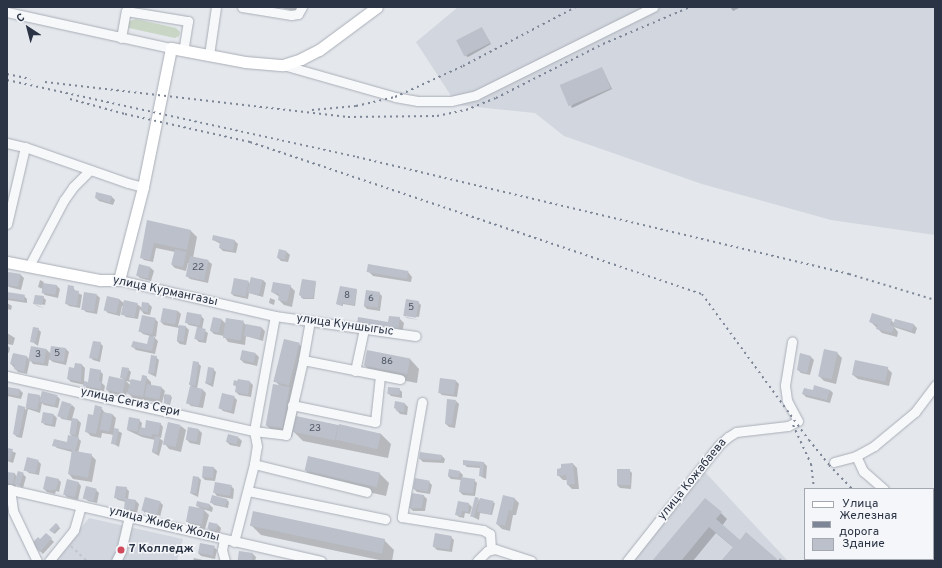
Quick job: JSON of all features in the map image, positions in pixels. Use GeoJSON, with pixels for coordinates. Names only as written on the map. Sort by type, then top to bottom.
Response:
{"type":"FeatureCollection","features":[{"type":"Feature","properties":{"kind":"main road"},"geometry":{"type":"LineString","coordinates":[[119,280],[143,186],[171,48],[245,62],[283,65],[301,59],[319,50],[377,7]]}},
{"type":"Feature","properties":{"kind":"main road","name":"улица Курмангазы"},"geometry":{"type":"LineString","coordinates":[[7,262],[100,280],[119,280]]}},
{"type":"Feature","properties":{"kind":"street"},"geometry":{"type":"LineString","coordinates":[[209,55],[216,7]]}},
{"type":"Feature","properties":{"kind":"street"},"geometry":{"type":"LineString","coordinates":[[242,7],[291,15],[298,14],[302,7]]}},
{"type":"Feature","properties":{"kind":"street"},"geometry":{"type":"LineString","coordinates":[[283,65],[395,97],[433,102],[451,101],[476,95],[653,7]]}},
{"type":"Feature","properties":{"kind":"street"},"geometry":{"type":"LineString","coordinates":[[121,38],[126,11],[188,21],[183,51]]}},
{"type":"Feature","properties":{"kind":"street"},"geometry":{"type":"LineString","coordinates":[[7,12],[171,48]]}},
{"type":"Feature","properties":{"kind":"street"},"geometry":{"type":"LineString","coordinates":[[7,143],[25,147],[128,184],[143,186]]}},
{"type":"Feature","properties":{"kind":"street"},"geometry":{"type":"LineString","coordinates":[[7,224],[25,147]]}},
{"type":"Feature","properties":{"kind":"street"},"geometry":{"type":"LineString","coordinates":[[29,266],[64,200],[73,187],[90,170]]}},
{"type":"Feature","properties":{"kind":"street","name":"улица Курмангазы"},"geometry":{"type":"LineString","coordinates":[[119,280],[275,316]]}},
{"type":"Feature","properties":{"kind":"street"},"geometry":{"type":"LineString","coordinates":[[234,542],[254,464],[257,446],[254,430],[275,316]]}},
{"type":"Feature","properties":{"kind":"street","name":"улица Куншыгыс"},"geometry":{"type":"LineString","coordinates":[[275,316],[364,330],[416,336]]}},
{"type":"Feature","properties":{"kind":"street"},"geometry":{"type":"LineString","coordinates":[[310,322],[303,360],[292,404],[375,422],[380,376]]}},
{"type":"Feature","properties":{"kind":"street"},"geometry":{"type":"LineString","coordinates":[[355,371],[364,330]]}},
{"type":"Feature","properties":{"kind":"street","name":"улица Кожабаева"},"geometry":{"type":"LineString","coordinates":[[627,561],[719,445],[728,437],[736,432],[788,426],[798,421],[787,400],[785,385],[792,342]]}},
{"type":"Feature","properties":{"kind":"street"},"geometry":{"type":"LineString","coordinates":[[303,360],[400,379]]}},
{"type":"Feature","properties":{"kind":"street","name":"улица Сегиз Сери"},"geometry":{"type":"LineString","coordinates":[[7,376],[254,430],[286,435],[292,404]]}},
{"type":"Feature","properties":{"kind":"street"},"geometry":{"type":"LineString","coordinates":[[834,462],[856,456],[874,446],[915,412],[935,385]]}},
{"type":"Feature","properties":{"kind":"street"},"geometry":{"type":"LineString","coordinates":[[422,402],[402,517],[483,530],[490,534],[490,549]]}},
{"type":"Feature","properties":{"kind":"street"},"geometry":{"type":"LineString","coordinates":[[856,456],[863,471],[883,488]]}},
{"type":"Feature","properties":{"kind":"street"},"geometry":{"type":"LineString","coordinates":[[254,464],[367,492]]}},
{"type":"Feature","properties":{"kind":"street"},"geometry":{"type":"LineString","coordinates":[[8,489],[14,511],[37,561]]}},
{"type":"Feature","properties":{"kind":"street","name":"улица Жибек Жолы"},"geometry":{"type":"LineString","coordinates":[[8,489],[321,561]]}},
{"type":"Feature","properties":{"kind":"street"},"geometry":{"type":"LineString","coordinates":[[248,491],[386,519]]}},
{"type":"Feature","properties":{"kind":"street"},"geometry":{"type":"LineString","coordinates":[[49,561],[74,530],[81,506]]}},
{"type":"Feature","properties":{"kind":"street"},"geometry":{"type":"LineString","coordinates":[[7,518],[14,511]]}},
{"type":"Feature","properties":{"kind":"street"},"geometry":{"type":"LineString","coordinates":[[116,561],[121,551],[129,516]]}},
{"type":"Feature","properties":{"kind":"street"},"geometry":{"type":"LineString","coordinates":[[224,539],[222,550],[225,561]]}},
{"type":"Feature","properties":{"kind":"street"},"geometry":{"type":"LineString","coordinates":[[476,561],[490,549],[503,551],[531,561]]}},
{"type":"Feature","properties":{"kind":"path"},"geometry":{"type":"LineString","coordinates":[[66,541],[87,561]]}},
{"type":"Feature","properties":{"kind":"shaded area"},"geometry":{"type":"Polygon","coordinates":[[[458,7],[935,7],[935,235],[831,220],[702,184],[564,136],[535,113],[457,105],[416,42],[458,7]]]}},
{"type":"Feature","properties":{"kind":"shaded area"},"geometry":{"type":"Polygon","coordinates":[[[704,471],[788,561],[631,561],[704,471]]]}},
{"type":"Feature","properties":{"kind":"shaded area","name":"7 Колледж"},"geometry":{"type":"Polygon","coordinates":[[[89,518],[183,539],[177,561],[54,561],[89,518]]]}},
{"type":"Feature","properties":{"kind":"green space"},"geometry":{"type":"Polygon","coordinates":[[[136,19],[176,28],[180,32],[179,36],[175,38],[129,28],[127,25],[130,21],[136,19]]]}},
{"type":"Feature","properties":{"kind":"building"},"geometry":{"type":"Polygon","coordinates":[[[482,27],[490,43],[464,56],[456,40],[482,27]]]}},
{"type":"Feature","properties":{"kind":"building"},"geometry":{"type":"Polygon","coordinates":[[[602,67],[611,88],[569,106],[560,85],[602,67]]]}},
{"type":"Feature","properties":{"kind":"building"},"geometry":{"type":"Polygon","coordinates":[[[96,192],[112,196],[110,203],[95,198],[96,192]]]}},
{"type":"Feature","properties":{"kind":"building"},"geometry":{"type":"Polygon","coordinates":[[[147,220],[191,230],[187,250],[154,243],[150,260],[140,258],[147,220]]]}},
{"type":"Feature","properties":{"kind":"building"},"geometry":{"type":"Polygon","coordinates":[[[213,235],[235,240],[233,251],[219,248],[220,242],[212,240],[213,235]]]}},
{"type":"Feature","properties":{"kind":"building"},"geometry":{"type":"Polygon","coordinates":[[[175,249],[187,252],[183,267],[171,265],[175,249]]]}},
{"type":"Feature","properties":{"kind":"building"},"geometry":{"type":"Polygon","coordinates":[[[279,249],[287,251],[285,260],[277,258],[279,249]]]}},
{"type":"Feature","properties":{"kind":"building"},"geometry":{"type":"Polygon","coordinates":[[[190,256],[209,260],[204,280],[186,277],[190,256]]]}},
{"type":"Feature","properties":{"kind":"building"},"geometry":{"type":"Polygon","coordinates":[[[139,264],[151,267],[148,279],[136,276],[139,264]]]}},
{"type":"Feature","properties":{"kind":"building"},"geometry":{"type":"Polygon","coordinates":[[[368,264],[408,271],[407,279],[367,272],[368,264]]]}},
{"type":"Feature","properties":{"kind":"building"},"geometry":{"type":"Polygon","coordinates":[[[8,272],[21,274],[18,287],[7,285],[8,272]]]}},
{"type":"Feature","properties":{"kind":"building"},"geometry":{"type":"Polygon","coordinates":[[[251,277],[263,280],[259,295],[247,293],[251,277]]]}},
{"type":"Feature","properties":{"kind":"building"},"geometry":{"type":"Polygon","coordinates":[[[234,278],[249,281],[246,297],[231,294],[234,278]]]}},
{"type":"Feature","properties":{"kind":"building"},"geometry":{"type":"Polygon","coordinates":[[[302,279],[316,281],[313,298],[301,298],[299,295],[302,279]]]}},
{"type":"Feature","properties":{"kind":"building"},"geometry":{"type":"Polygon","coordinates":[[[273,282],[291,285],[287,302],[278,300],[279,294],[271,292],[273,282]]]}},
{"type":"Feature","properties":{"kind":"building"},"geometry":{"type":"Polygon","coordinates":[[[43,283],[57,285],[55,295],[42,293],[43,283]]]}},
{"type":"Feature","properties":{"kind":"building"},"geometry":{"type":"Polygon","coordinates":[[[68,285],[74,286],[73,290],[79,291],[77,306],[65,304],[68,285]]]}},
{"type":"Feature","properties":{"kind":"building"},"geometry":{"type":"Polygon","coordinates":[[[340,286],[357,289],[354,305],[342,303],[342,306],[336,304],[340,286]]]}},
{"type":"Feature","properties":{"kind":"building"},"geometry":{"type":"Polygon","coordinates":[[[366,290],[380,292],[378,308],[364,306],[366,290]]]}},
{"type":"Feature","properties":{"kind":"building"},"geometry":{"type":"Polygon","coordinates":[[[7,292],[25,295],[24,301],[7,298],[7,292]]]}},
{"type":"Feature","properties":{"kind":"building"},"geometry":{"type":"Polygon","coordinates":[[[84,292],[97,294],[94,312],[81,310],[84,292]]]}},
{"type":"Feature","properties":{"kind":"building"},"geometry":{"type":"Polygon","coordinates":[[[35,295],[44,296],[42,305],[33,304],[35,295]]]}},
{"type":"Feature","properties":{"kind":"building"},"geometry":{"type":"Polygon","coordinates":[[[107,296],[120,299],[116,314],[104,311],[107,296]]]}},
{"type":"Feature","properties":{"kind":"building"},"geometry":{"type":"Polygon","coordinates":[[[406,299],[419,301],[416,318],[403,316],[406,299]]]}},
{"type":"Feature","properties":{"kind":"building"},"geometry":{"type":"Polygon","coordinates":[[[124,300],[138,303],[135,318],[121,315],[124,300]]]}},
{"type":"Feature","properties":{"kind":"building"},"geometry":{"type":"Polygon","coordinates":[[[142,302],[149,303],[148,312],[141,311],[142,302]]]}},
{"type":"Feature","properties":{"kind":"building"},"geometry":{"type":"Polygon","coordinates":[[[163,308],[178,311],[175,325],[160,322],[163,308]]]}},
{"type":"Feature","properties":{"kind":"building"},"geometry":{"type":"Polygon","coordinates":[[[187,312],[202,315],[200,326],[185,323],[187,312]]]}},
{"type":"Feature","properties":{"kind":"building"},"geometry":{"type":"Polygon","coordinates":[[[872,313],[892,319],[890,325],[893,326],[895,319],[914,324],[912,331],[894,326],[892,333],[876,329],[878,325],[869,322],[872,313]]]}},
{"type":"Feature","properties":{"kind":"building"},"geometry":{"type":"Polygon","coordinates":[[[142,315],[156,318],[152,335],[138,332],[142,315]]]}},
{"type":"Feature","properties":{"kind":"building"},"geometry":{"type":"Polygon","coordinates":[[[389,316],[400,317],[398,330],[357,324],[358,317],[388,322],[389,316]]]}},
{"type":"Feature","properties":{"kind":"building"},"geometry":{"type":"Polygon","coordinates":[[[213,317],[222,319],[219,333],[210,331],[213,317]]]}},
{"type":"Feature","properties":{"kind":"building"},"geometry":{"type":"Polygon","coordinates":[[[226,318],[244,321],[241,341],[223,338],[226,318]]]}},
{"type":"Feature","properties":{"kind":"building"},"geometry":{"type":"Polygon","coordinates":[[[246,324],[262,327],[259,339],[244,336],[246,324]]]}},
{"type":"Feature","properties":{"kind":"building"},"geometry":{"type":"Polygon","coordinates":[[[179,325],[186,326],[184,342],[177,341],[179,325]]]}},
{"type":"Feature","properties":{"kind":"building"},"geometry":{"type":"Polygon","coordinates":[[[33,327],[39,328],[35,343],[30,342],[33,327]]]}},
{"type":"Feature","properties":{"kind":"building"},"geometry":{"type":"Polygon","coordinates":[[[197,327],[206,329],[203,341],[194,339],[197,327]]]}},
{"type":"Feature","properties":{"kind":"building"},"geometry":{"type":"Polygon","coordinates":[[[149,336],[155,337],[152,351],[131,347],[133,341],[147,344],[149,336]]]}},
{"type":"Feature","properties":{"kind":"building"},"geometry":{"type":"Polygon","coordinates":[[[284,339],[300,343],[289,386],[273,382],[284,339]]]}},
{"type":"Feature","properties":{"kind":"building"},"geometry":{"type":"Polygon","coordinates":[[[93,341],[101,342],[98,359],[89,358],[93,341]]]}},
{"type":"Feature","properties":{"kind":"building"},"geometry":{"type":"Polygon","coordinates":[[[31,346],[47,349],[44,364],[28,361],[31,346]]]}},
{"type":"Feature","properties":{"kind":"building"},"geometry":{"type":"Polygon","coordinates":[[[51,346],[66,348],[64,362],[49,360],[51,346]]]}},
{"type":"Feature","properties":{"kind":"building"},"geometry":{"type":"Polygon","coordinates":[[[824,349],[838,352],[832,379],[818,376],[824,349]]]}},
{"type":"Feature","properties":{"kind":"building"},"geometry":{"type":"Polygon","coordinates":[[[242,350],[256,353],[254,363],[240,360],[242,350]]]}},
{"type":"Feature","properties":{"kind":"building"},"geometry":{"type":"Polygon","coordinates":[[[367,350],[410,358],[407,374],[364,366],[367,350]]]}},
{"type":"Feature","properties":{"kind":"building"},"geometry":{"type":"Polygon","coordinates":[[[13,353],[27,356],[24,372],[14,369],[15,365],[10,364],[13,353]]]}},
{"type":"Feature","properties":{"kind":"building"},"geometry":{"type":"Polygon","coordinates":[[[800,353],[811,356],[807,373],[797,370],[800,353]]]}},
{"type":"Feature","properties":{"kind":"building"},"geometry":{"type":"Polygon","coordinates":[[[151,355],[157,356],[154,374],[148,373],[151,355]]]}},
{"type":"Feature","properties":{"kind":"building"},"geometry":{"type":"Polygon","coordinates":[[[855,360],[888,367],[885,382],[852,375],[855,360]]]}},
{"type":"Feature","properties":{"kind":"building"},"geometry":{"type":"Polygon","coordinates":[[[193,361],[199,362],[195,386],[189,385],[193,361]]]}},
{"type":"Feature","properties":{"kind":"building"},"geometry":{"type":"Polygon","coordinates":[[[75,363],[82,364],[81,382],[67,379],[69,367],[74,368],[75,363]]]}},
{"type":"Feature","properties":{"kind":"building"},"geometry":{"type":"Polygon","coordinates":[[[122,367],[129,368],[126,379],[120,378],[122,367]]]}},
{"type":"Feature","properties":{"kind":"building"},"geometry":{"type":"Polygon","coordinates":[[[208,367],[214,368],[211,384],[205,383],[208,367]]]}},
{"type":"Feature","properties":{"kind":"building"},"geometry":{"type":"Polygon","coordinates":[[[90,368],[101,370],[99,381],[102,382],[101,389],[83,386],[84,381],[88,382],[90,368]]]}},
{"type":"Feature","properties":{"kind":"building"},"geometry":{"type":"Polygon","coordinates":[[[142,375],[147,376],[143,397],[127,394],[131,379],[141,381],[142,375]]]}},
{"type":"Feature","properties":{"kind":"building"},"geometry":{"type":"Polygon","coordinates":[[[109,376],[126,380],[122,393],[106,390],[109,376]]]}},
{"type":"Feature","properties":{"kind":"building"},"geometry":{"type":"Polygon","coordinates":[[[440,378],[456,380],[454,395],[438,393],[440,378]]]}},
{"type":"Feature","properties":{"kind":"building"},"geometry":{"type":"Polygon","coordinates":[[[238,379],[250,381],[248,395],[235,392],[236,386],[233,385],[234,380],[237,381],[238,379]]]}},
{"type":"Feature","properties":{"kind":"building"},"geometry":{"type":"Polygon","coordinates":[[[147,384],[162,387],[159,400],[145,397],[147,384]]]}},
{"type":"Feature","properties":{"kind":"building"},"geometry":{"type":"Polygon","coordinates":[[[273,384],[290,387],[282,428],[266,425],[273,384]]]}},
{"type":"Feature","properties":{"kind":"building"},"geometry":{"type":"Polygon","coordinates":[[[814,385],[830,390],[827,400],[802,394],[804,388],[813,390],[814,385]]]}},
{"type":"Feature","properties":{"kind":"building"},"geometry":{"type":"Polygon","coordinates":[[[190,386],[203,389],[199,406],[186,404],[190,386]]]}},
{"type":"Feature","properties":{"kind":"building"},"geometry":{"type":"Polygon","coordinates":[[[7,387],[20,389],[19,396],[7,394],[7,387]]]}},
{"type":"Feature","properties":{"kind":"building"},"geometry":{"type":"Polygon","coordinates":[[[388,387],[400,388],[399,395],[387,394],[388,387]]]}},
{"type":"Feature","properties":{"kind":"building"},"geometry":{"type":"Polygon","coordinates":[[[42,391],[57,395],[55,406],[39,402],[42,391]]]}},
{"type":"Feature","properties":{"kind":"building"},"geometry":{"type":"Polygon","coordinates":[[[28,393],[40,395],[38,410],[26,408],[28,393]]]}},
{"type":"Feature","properties":{"kind":"building"},"geometry":{"type":"Polygon","coordinates":[[[222,393],[235,396],[231,412],[218,409],[222,393]]]}},
{"type":"Feature","properties":{"kind":"building"},"geometry":{"type":"Polygon","coordinates":[[[165,394],[171,395],[170,404],[164,403],[165,394]]]}},
{"type":"Feature","properties":{"kind":"building"},"geometry":{"type":"Polygon","coordinates":[[[447,399],[456,400],[452,425],[445,424],[447,399]]]}},
{"type":"Feature","properties":{"kind":"building"},"geometry":{"type":"Polygon","coordinates":[[[62,401],[72,404],[67,419],[57,416],[62,401]]]}},
{"type":"Feature","properties":{"kind":"building"},"geometry":{"type":"Polygon","coordinates":[[[395,401],[405,403],[404,412],[396,411],[397,409],[394,408],[395,401]]]}},
{"type":"Feature","properties":{"kind":"building"},"geometry":{"type":"Polygon","coordinates":[[[18,405],[25,407],[19,436],[13,434],[18,405]]]}},
{"type":"Feature","properties":{"kind":"building"},"geometry":{"type":"Polygon","coordinates":[[[95,405],[102,407],[96,434],[85,432],[88,414],[93,415],[95,405]]]}},
{"type":"Feature","properties":{"kind":"building"},"geometry":{"type":"Polygon","coordinates":[[[43,412],[54,414],[52,425],[41,423],[43,412]]]}},
{"type":"Feature","properties":{"kind":"building"},"geometry":{"type":"Polygon","coordinates":[[[103,412],[113,414],[109,432],[100,430],[103,412]]]}},
{"type":"Feature","properties":{"kind":"building"},"geometry":{"type":"Polygon","coordinates":[[[296,416],[338,425],[335,441],[293,432],[296,416]]]}},
{"type":"Feature","properties":{"kind":"building"},"geometry":{"type":"Polygon","coordinates":[[[129,417],[140,419],[138,432],[127,430],[129,417]]]}},
{"type":"Feature","properties":{"kind":"building"},"geometry":{"type":"Polygon","coordinates":[[[72,418],[78,419],[75,435],[69,434],[72,418]]]}},
{"type":"Feature","properties":{"kind":"building"},"geometry":{"type":"Polygon","coordinates":[[[146,420],[161,423],[158,435],[152,434],[152,437],[138,434],[140,427],[145,428],[146,420]]]}},
{"type":"Feature","properties":{"kind":"building"},"geometry":{"type":"Polygon","coordinates":[[[168,422],[181,425],[175,447],[163,444],[168,422]]]}},
{"type":"Feature","properties":{"kind":"building"},"geometry":{"type":"Polygon","coordinates":[[[339,424],[381,434],[377,449],[335,440],[339,424]]]}},
{"type":"Feature","properties":{"kind":"building"},"geometry":{"type":"Polygon","coordinates":[[[188,427],[199,429],[197,442],[186,440],[188,427]]]}},
{"type":"Feature","properties":{"kind":"building"},"geometry":{"type":"Polygon","coordinates":[[[114,428],[119,429],[116,445],[111,444],[114,428]]]}},
{"type":"Feature","properties":{"kind":"building"},"geometry":{"type":"Polygon","coordinates":[[[228,434],[239,437],[237,445],[226,442],[228,434]]]}},
{"type":"Feature","properties":{"kind":"building"},"geometry":{"type":"Polygon","coordinates":[[[68,435],[79,437],[75,451],[92,454],[88,478],[68,474],[72,450],[52,446],[54,439],[67,442],[68,435]]]}},
{"type":"Feature","properties":{"kind":"building"},"geometry":{"type":"Polygon","coordinates":[[[155,436],[160,437],[157,453],[152,452],[155,436]]]}},
{"type":"Feature","properties":{"kind":"building"},"geometry":{"type":"Polygon","coordinates":[[[7,448],[13,449],[10,460],[7,459],[7,448]]]}},
{"type":"Feature","properties":{"kind":"building"},"geometry":{"type":"Polygon","coordinates":[[[420,452],[442,455],[441,460],[419,459],[420,452]]]}},
{"type":"Feature","properties":{"kind":"building"},"geometry":{"type":"Polygon","coordinates":[[[308,456],[380,473],[377,487],[305,471],[308,456]]]}},
{"type":"Feature","properties":{"kind":"building"},"geometry":{"type":"Polygon","coordinates":[[[27,457],[39,460],[35,473],[24,471],[27,457]]]}},
{"type":"Feature","properties":{"kind":"building"},"geometry":{"type":"Polygon","coordinates":[[[463,460],[484,462],[483,476],[479,476],[480,466],[463,465],[463,460]]]}},
{"type":"Feature","properties":{"kind":"building"},"geometry":{"type":"Polygon","coordinates":[[[573,463],[575,484],[567,485],[566,475],[557,476],[557,469],[561,468],[561,464],[573,463]]]}},
{"type":"Feature","properties":{"kind":"building"},"geometry":{"type":"Polygon","coordinates":[[[203,466],[214,467],[213,478],[202,477],[203,466]]]}},
{"type":"Feature","properties":{"kind":"building"},"geometry":{"type":"Polygon","coordinates":[[[449,469],[460,471],[459,478],[448,476],[449,469]]]}},
{"type":"Feature","properties":{"kind":"building"},"geometry":{"type":"Polygon","coordinates":[[[617,469],[630,469],[630,485],[617,485],[617,469]]]}},
{"type":"Feature","properties":{"kind":"building"},"geometry":{"type":"Polygon","coordinates":[[[18,471],[24,473],[19,486],[14,484],[18,471]]]}},
{"type":"Feature","properties":{"kind":"building"},"geometry":{"type":"Polygon","coordinates":[[[7,472],[15,473],[13,485],[7,483],[7,472]]]}},
{"type":"Feature","properties":{"kind":"building"},"geometry":{"type":"Polygon","coordinates":[[[46,476],[59,479],[56,490],[53,489],[52,491],[43,489],[46,476]]]}},
{"type":"Feature","properties":{"kind":"building"},"geometry":{"type":"Polygon","coordinates":[[[193,476],[199,477],[196,494],[190,493],[193,476]]]}},
{"type":"Feature","properties":{"kind":"building"},"geometry":{"type":"Polygon","coordinates":[[[461,477],[475,479],[473,494],[459,492],[461,477]]]}},
{"type":"Feature","properties":{"kind":"building"},"geometry":{"type":"Polygon","coordinates":[[[415,478],[430,481],[428,492],[413,489],[415,478]]]}},
{"type":"Feature","properties":{"kind":"building"},"geometry":{"type":"Polygon","coordinates":[[[67,479],[79,482],[75,497],[63,495],[67,479]]]}},
{"type":"Feature","properties":{"kind":"building"},"geometry":{"type":"Polygon","coordinates":[[[215,482],[232,485],[230,496],[213,493],[215,482]]]}},
{"type":"Feature","properties":{"kind":"building"},"geometry":{"type":"Polygon","coordinates":[[[86,486],[97,489],[93,501],[83,499],[86,486]]]}},
{"type":"Feature","properties":{"kind":"building"},"geometry":{"type":"Polygon","coordinates":[[[116,486],[127,487],[125,498],[136,500],[134,510],[124,509],[125,500],[114,498],[116,486]]]}},
{"type":"Feature","properties":{"kind":"building"},"geometry":{"type":"Polygon","coordinates":[[[412,493],[424,495],[422,508],[409,508],[412,493]]]}},
{"type":"Feature","properties":{"kind":"building"},"geometry":{"type":"Polygon","coordinates":[[[212,495],[227,499],[225,507],[210,503],[212,495]]]}},
{"type":"Feature","properties":{"kind":"building"},"geometry":{"type":"Polygon","coordinates":[[[503,495],[515,498],[512,511],[509,510],[505,526],[496,524],[503,495]]]}},
{"type":"Feature","properties":{"kind":"building"},"geometry":{"type":"Polygon","coordinates":[[[145,497],[160,501],[157,515],[141,511],[145,497]]]}},
{"type":"Feature","properties":{"kind":"building"},"geometry":{"type":"Polygon","coordinates":[[[475,497],[479,498],[474,517],[470,516],[475,497]]]}},
{"type":"Feature","properties":{"kind":"building"},"geometry":{"type":"Polygon","coordinates":[[[480,498],[494,501],[491,515],[477,512],[480,498]]]}},
{"type":"Feature","properties":{"kind":"building"},"geometry":{"type":"Polygon","coordinates":[[[705,498],[722,512],[716,519],[740,540],[746,532],[777,559],[775,561],[721,561],[733,547],[709,527],[681,561],[652,561],[705,498]]]}},
{"type":"Feature","properties":{"kind":"building"},"geometry":{"type":"Polygon","coordinates":[[[197,501],[210,504],[209,509],[196,506],[197,501]]]}},
{"type":"Feature","properties":{"kind":"building"},"geometry":{"type":"Polygon","coordinates":[[[458,501],[469,503],[468,512],[462,511],[461,516],[455,515],[458,501]]]}},
{"type":"Feature","properties":{"kind":"building"},"geometry":{"type":"Polygon","coordinates":[[[189,506],[205,509],[202,525],[186,522],[189,506]]]}},
{"type":"Feature","properties":{"kind":"building"},"geometry":{"type":"Polygon","coordinates":[[[253,511],[385,539],[382,554],[250,526],[253,511]]]}},
{"type":"Feature","properties":{"kind":"building"},"geometry":{"type":"Polygon","coordinates":[[[209,522],[218,524],[216,531],[207,529],[209,522]]]}},
{"type":"Feature","properties":{"kind":"building"},"geometry":{"type":"Polygon","coordinates":[[[56,523],[59,526],[53,533],[49,530],[56,523]]]}},
{"type":"Feature","properties":{"kind":"building"},"geometry":{"type":"Polygon","coordinates":[[[46,533],[52,538],[40,552],[31,544],[38,537],[40,539],[46,533]]]}},
{"type":"Feature","properties":{"kind":"building"},"geometry":{"type":"Polygon","coordinates":[[[435,533],[452,536],[449,550],[433,547],[435,533]]]}},
{"type":"Feature","properties":{"kind":"building"},"geometry":{"type":"Polygon","coordinates":[[[200,543],[215,546],[213,556],[198,553],[200,543]]]}},
{"type":"Feature","properties":{"kind":"building"},"geometry":{"type":"Polygon","coordinates":[[[239,551],[253,553],[252,561],[238,560],[239,551]]]}},
{"type":"Feature","properties":{"kind":"railway"},"geometry":{"type":"LineString","coordinates":[[312,110],[356,106],[395,97],[463,66],[576,7]]}},
{"type":"Feature","properties":{"kind":"railway"},"geometry":{"type":"LineString","coordinates":[[45,82],[348,117],[437,116],[466,110],[496,98],[603,44],[690,7]]}},
{"type":"Feature","properties":{"kind":"railway"},"geometry":{"type":"LineString","coordinates":[[7,74],[30,79]]}},
{"type":"Feature","properties":{"kind":"railway"},"geometry":{"type":"LineString","coordinates":[[7,80],[357,157],[849,274],[935,300]]}},
{"type":"Feature","properties":{"kind":"railway"},"geometry":{"type":"LineString","coordinates":[[70,99],[125,114],[250,142],[702,294],[809,440],[829,465],[851,488]]}},
{"type":"Feature","properties":{"kind":"railway"},"geometry":{"type":"LineString","coordinates":[[793,425],[811,464],[814,488]]}},
{"type":"Feature","properties":{"kind":"place","name":"7 Колледж"},"geometry":{"type":"Point","coordinates":[121,550]}}]}
